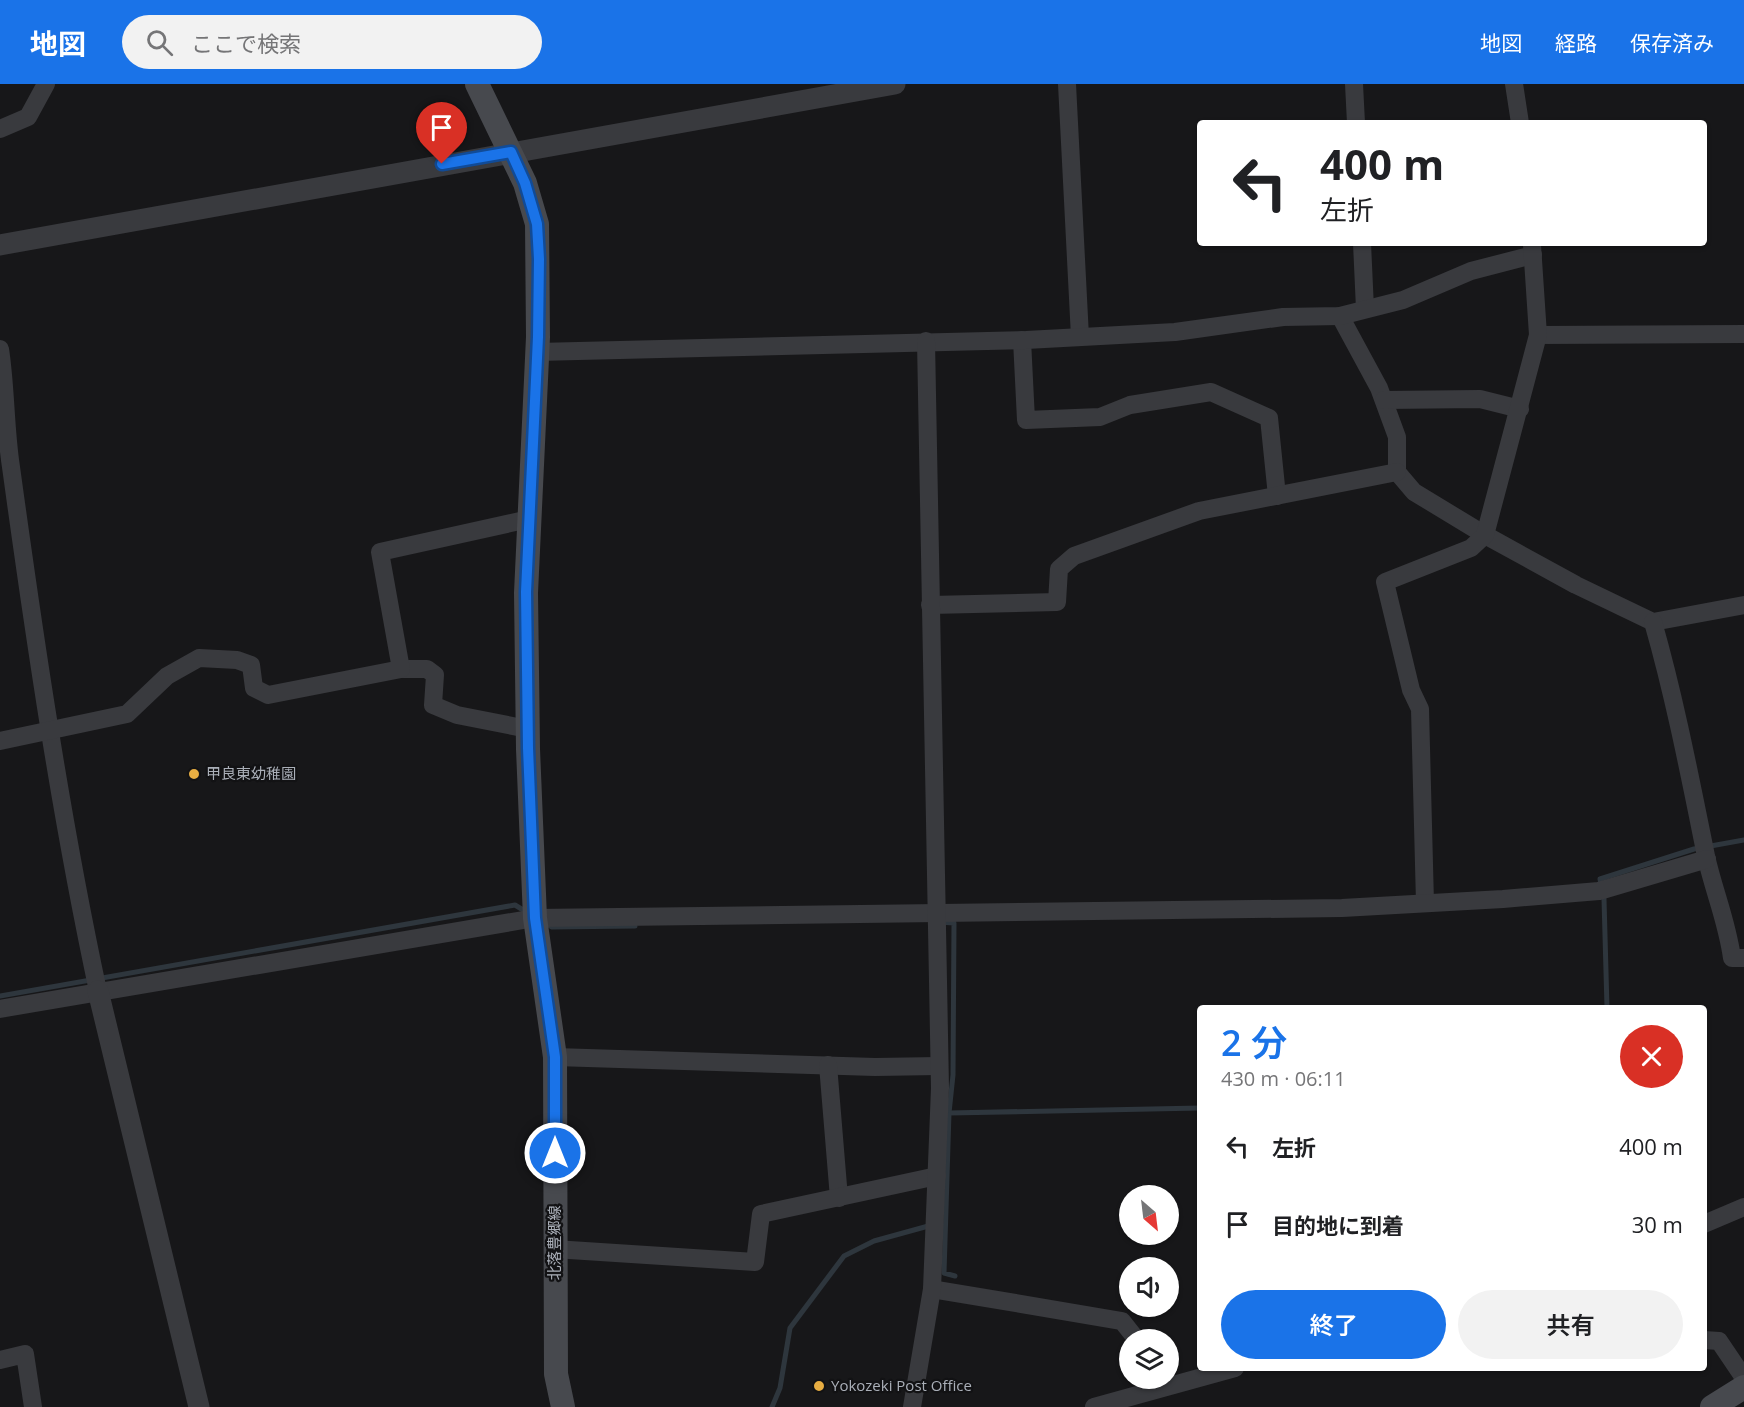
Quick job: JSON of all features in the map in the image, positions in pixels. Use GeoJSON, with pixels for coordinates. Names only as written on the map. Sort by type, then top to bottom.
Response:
{"type":"FeatureCollection","features":[{"type":"Feature","properties":{"kind":"main road","name":"北落豊郷線"},"geometry":{"type":"LineString","coordinates":[[477,84],[525,183],[537,224],[537,352],[526,592],[528,729],[535,918],[555,1057],[556,1374],[563,1407]]}},
{"type":"Feature","properties":{"kind":"main road"},"geometry":{"type":"LineString","coordinates":[[1712,1407],[1744,1387]]}},
{"type":"Feature","properties":{"kind":"street"},"geometry":{"type":"LineString","coordinates":[[0,129],[28,117],[45,84]]}},
{"type":"Feature","properties":{"kind":"street"},"geometry":{"type":"LineString","coordinates":[[0,244],[894,84]]}},
{"type":"Feature","properties":{"kind":"street"},"geometry":{"type":"LineString","coordinates":[[1066,84],[1080,337]]}},
{"type":"Feature","properties":{"kind":"street"},"geometry":{"type":"LineString","coordinates":[[1354,84],[1356,120]]}},
{"type":"Feature","properties":{"kind":"street"},"geometry":{"type":"LineString","coordinates":[[1514,84],[1520,120]]}},
{"type":"Feature","properties":{"kind":"street"},"geometry":{"type":"LineString","coordinates":[[1362,246],[1365,309]]}},
{"type":"Feature","properties":{"kind":"street"},"geometry":{"type":"LineString","coordinates":[[537,352],[1022,340],[1175,332],[1283,317],[1340,316],[1403,300],[1470,271],[1533,249],[1538,335],[1485,535],[1471,548],[1385,582],[1411,690],[1420,709],[1425,903]]}},
{"type":"Feature","properties":{"kind":"street"},"geometry":{"type":"LineString","coordinates":[[1340,316],[1384,400],[1397,437],[1397,472],[1414,492],[1485,535],[1576,585],[1653,622],[1744,605]]}},
{"type":"Feature","properties":{"kind":"street"},"geometry":{"type":"LineString","coordinates":[[1538,335],[1744,333]]}},
{"type":"Feature","properties":{"kind":"street"},"geometry":{"type":"LineString","coordinates":[[1022,340],[1026,420],[1100,417],[1130,405],[1211,392],[1269,418],[1277,496]]}},
{"type":"Feature","properties":{"kind":"street"},"geometry":{"type":"LineString","coordinates":[[912,1407],[932,1289],[938,1176],[939,1065],[926,341]]}},
{"type":"Feature","properties":{"kind":"street"},"geometry":{"type":"LineString","coordinates":[[0,349],[10,463],[50,732],[76,887],[98,991],[199,1407]]}},
{"type":"Feature","properties":{"kind":"street"},"geometry":{"type":"LineString","coordinates":[[1384,400],[1480,399],[1520,409]]}},
{"type":"Feature","properties":{"kind":"street"},"geometry":{"type":"LineString","coordinates":[[930,605],[1058,602],[1059,569],[1074,555],[1199,511],[1397,472]]}},
{"type":"Feature","properties":{"kind":"street"},"geometry":{"type":"LineString","coordinates":[[402,669],[380,552],[529,519]]}},
{"type":"Feature","properties":{"kind":"street"},"geometry":{"type":"LineString","coordinates":[[1653,622],[1683,739],[1707,859],[1728,925],[1732,958],[1744,958]]}},
{"type":"Feature","properties":{"kind":"street"},"geometry":{"type":"LineString","coordinates":[[0,741],[127,714],[167,676],[199,658],[237,660],[251,666],[254,688],[268,695],[402,669],[427,669],[435,675],[433,705],[457,715],[528,729]]}},
{"type":"Feature","properties":{"kind":"street"},"geometry":{"type":"LineString","coordinates":[[0,1009],[535,918],[1342,908],[1599,891],[1707,859]]}},
{"type":"Feature","properties":{"kind":"street"},"geometry":{"type":"LineString","coordinates":[[555,1057],[828,1065],[939,1065]]}},
{"type":"Feature","properties":{"kind":"street"},"geometry":{"type":"LineString","coordinates":[[828,1065],[839,1197]]}},
{"type":"Feature","properties":{"kind":"street"},"geometry":{"type":"LineString","coordinates":[[554,1249],[755,1262],[761,1215],[938,1176]]}},
{"type":"Feature","properties":{"kind":"street"},"geometry":{"type":"LineString","coordinates":[[1707,1223],[1744,1207]]}},
{"type":"Feature","properties":{"kind":"street"},"geometry":{"type":"LineString","coordinates":[[932,1289],[1122,1321],[1128,1329]]}},
{"type":"Feature","properties":{"kind":"street"},"geometry":{"type":"LineString","coordinates":[[1707,1340],[1719,1341],[1744,1378]]}},
{"type":"Feature","properties":{"kind":"street"},"geometry":{"type":"LineString","coordinates":[[0,1360],[25,1354],[33,1407]]}},
{"type":"Feature","properties":{"kind":"street"},"geometry":{"type":"LineString","coordinates":[[1179,1379],[1219,1371]]}},
{"type":"Feature","properties":{"kind":"street"},"geometry":{"type":"LineString","coordinates":[[1094,1407],[1137,1389]]}},
{"type":"Feature","properties":{"kind":"waterway"},"geometry":{"type":"LineString","coordinates":[[1607,1005],[1604,899],[1600,879],[1694,849],[1744,840]]}},
{"type":"Feature","properties":{"kind":"waterway"},"geometry":{"type":"LineString","coordinates":[[0,996],[515,905],[528,913]]}},
{"type":"Feature","properties":{"kind":"waterway"},"geometry":{"type":"LineString","coordinates":[[939,922],[954,923],[953,1075],[949,1113]]}},
{"type":"Feature","properties":{"kind":"waterway"},"geometry":{"type":"LineString","coordinates":[[547,924],[552,927],[635,926]]}},
{"type":"Feature","properties":{"kind":"waterway"},"geometry":{"type":"LineString","coordinates":[[955,1276],[944,1273],[949,1113],[1197,1108]]}},
{"type":"Feature","properties":{"kind":"waterway"},"geometry":{"type":"LineString","coordinates":[[772,1407],[780,1388],[790,1328],[844,1256],[874,1241],[932,1225]]}},
{"type":"Feature","properties":{"kind":"place","name":"甲良東幼稚園"},"geometry":{"type":"Point","coordinates":[194,774]}},
{"type":"Feature","properties":{"kind":"place","name":"Yokozeki Post Office"},"geometry":{"type":"Point","coordinates":[819,1386]}},
{"type":"Feature","properties":{"kind":"route"},"geometry":{"type":"LineString","coordinates":[[442,164],[511,152],[525,183],[537,224],[538,337],[526,592],[528,748],[535,918],[555,1057],[555,1153]]}}]}
